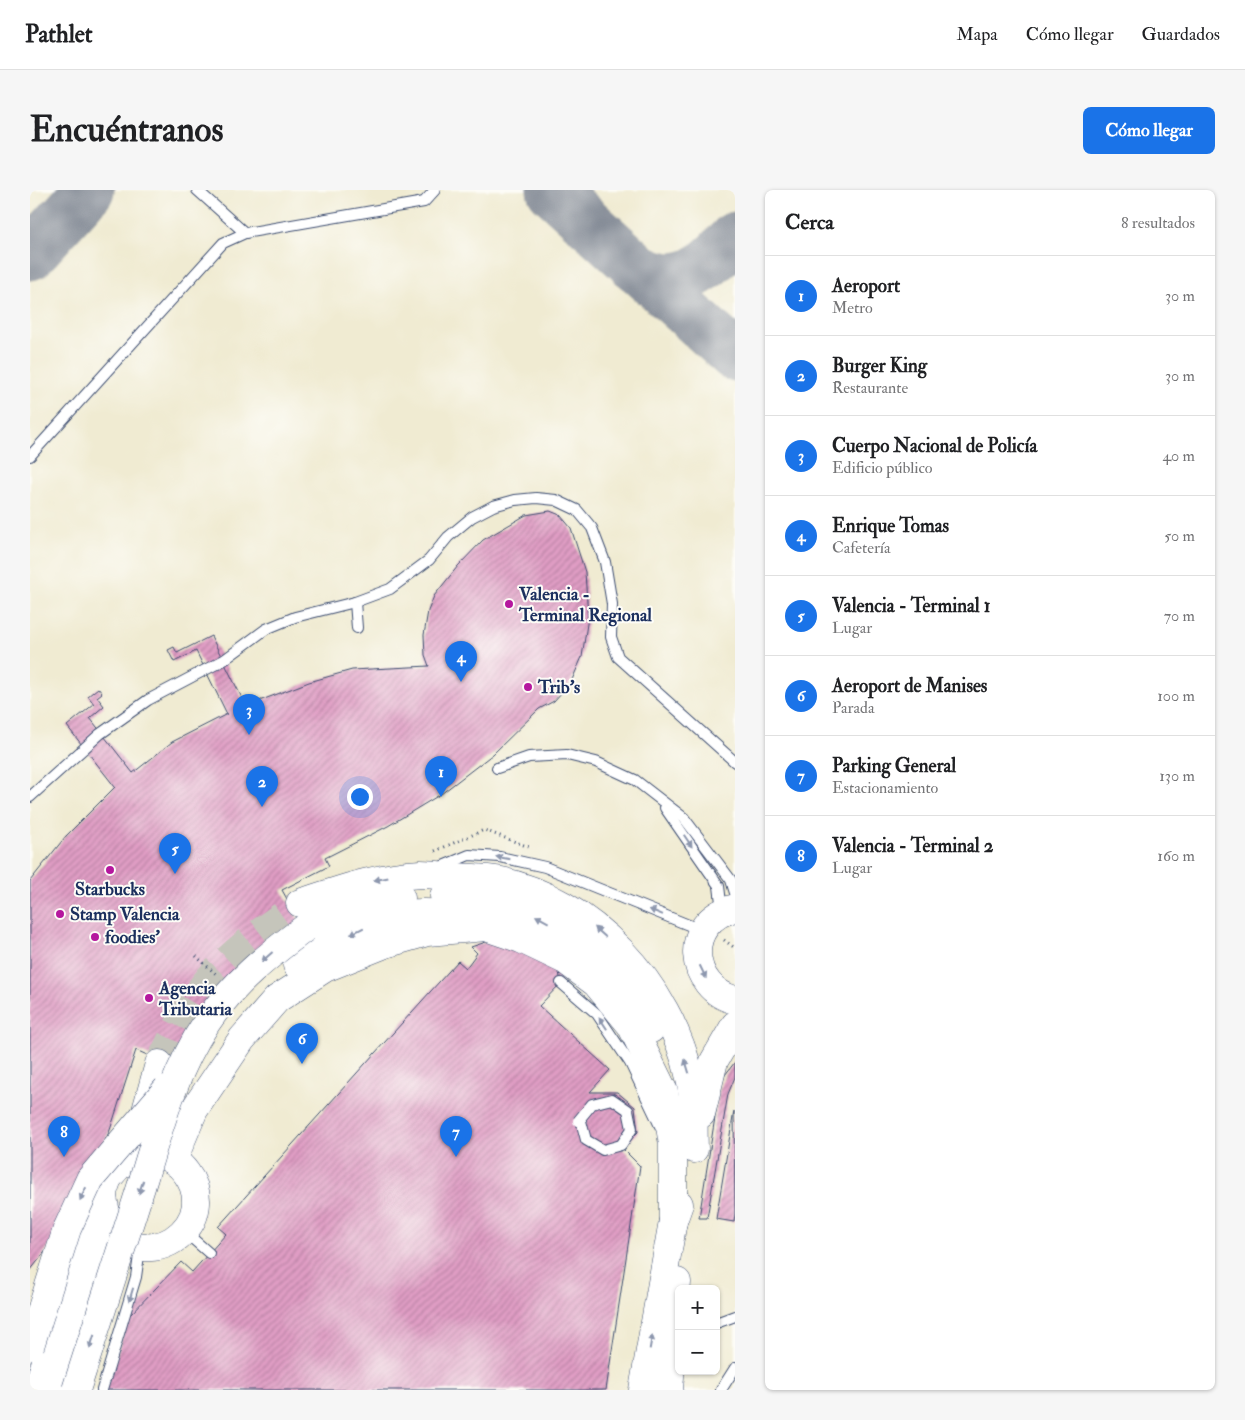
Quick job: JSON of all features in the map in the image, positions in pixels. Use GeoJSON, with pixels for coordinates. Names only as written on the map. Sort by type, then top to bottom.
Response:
{"type":"FeatureCollection","features":[{"type":"Feature","properties":{"kind":"main road"},"geometry":{"type":"LineString","coordinates":[[300,903],[360,884],[422,874],[497,880],[542,895],[584,918],[614,944],[657,998],[665,1012],[686,1062],[690,1080],[683,1147]]}},
{"type":"Feature","properties":{"kind":"main road"},"geometry":{"type":"LineString","coordinates":[[30,1346],[67,1229],[90,1179],[169,1069],[232,989],[272,952],[305,928],[338,913],[388,899],[447,895],[497,903],[534,914],[574,936],[599,955],[621,980],[649,1023],[677,1100],[681,1122],[686,1182],[673,1221],[642,1390]]}},
{"type":"Feature","properties":{"kind":"main road"},"geometry":{"type":"LineString","coordinates":[[731,904],[704,924],[696,945],[700,966],[710,987],[735,1000]]}},
{"type":"Feature","properties":{"kind":"main road"},"geometry":{"type":"LineString","coordinates":[[167,1158],[194,1110],[242,1039],[277,999],[325,968],[385,944],[427,932],[486,927],[521,939],[563,972],[596,983],[631,1025],[664,1092],[683,1147]]}},
{"type":"Feature","properties":{"kind":"main road"},"geometry":{"type":"LineString","coordinates":[[683,1147],[714,1061],[735,1025]]}},
{"type":"Feature","properties":{"kind":"main road"},"geometry":{"type":"LineString","coordinates":[[132,1157],[169,1069]]}},
{"type":"Feature","properties":{"kind":"main road"},"geometry":{"type":"LineString","coordinates":[[76,1390],[158,1134],[169,1069]]}},
{"type":"Feature","properties":{"kind":"main road"},"geometry":{"type":"LineString","coordinates":[[56,1390],[85,1299],[108,1178],[120,1164],[132,1157],[153,1154],[167,1158],[189,1175],[196,1193],[195,1214],[185,1232],[165,1245],[140,1247],[119,1236],[104,1206]]}},
{"type":"Feature","properties":{"kind":"main road"},"geometry":{"type":"LineString","coordinates":[[37,1390],[69,1288],[104,1206]]}},
{"type":"Feature","properties":{"kind":"main road"},"geometry":{"type":"LineString","coordinates":[[667,1254],[678,1285]]}},
{"type":"Feature","properties":{"kind":"main road"},"geometry":{"type":"LineString","coordinates":[[669,1390],[675,1330]]}},
{"type":"Feature","properties":{"kind":"lane"},"geometry":{"type":"LineString","coordinates":[[197,190],[245,233]]}},
{"type":"Feature","properties":{"kind":"lane"},"geometry":{"type":"LineString","coordinates":[[30,456],[223,243],[245,233],[405,207],[424,202],[435,190]]}},
{"type":"Feature","properties":{"kind":"lane"},"geometry":{"type":"LineString","coordinates":[[30,797],[100,734],[148,700],[224,660],[266,630],[295,617],[355,602],[390,589],[429,560],[448,537],[472,517],[493,506],[515,500],[536,498],[556,500],[577,510],[592,528],[605,562],[612,604],[611,637],[618,657],[735,762]]}},
{"type":"Feature","properties":{"kind":"lane"},"geometry":{"type":"LineString","coordinates":[[355,602],[357,628]]}},
{"type":"Feature","properties":{"kind":"lane"},"geometry":{"type":"LineString","coordinates":[[497,768],[529,757],[567,755],[596,762],[635,780],[684,818],[731,880],[731,904]]}},
{"type":"Feature","properties":{"kind":"lane"},"geometry":{"type":"LineString","coordinates":[[661,801],[731,904]]}},
{"type":"Feature","properties":{"kind":"lane"},"geometry":{"type":"LineString","coordinates":[[422,874],[470,855],[500,857],[545,867],[701,930]]}},
{"type":"Feature","properties":{"kind":"lane"},"geometry":{"type":"LineString","coordinates":[[579,1125],[582,1116],[587,1110],[592,1104],[612,1099],[628,1110],[632,1129],[622,1145],[603,1150],[586,1140],[581,1121],[584,1115],[587,1109],[589,1103],[605,1096],[622,1101],[632,1115],[632,1132],[622,1146],[605,1150],[589,1144],[579,1125]]}},
{"type":"Feature","properties":{"kind":"lane"},"geometry":{"type":"LineString","coordinates":[[185,1232],[209,1253]]}},
{"type":"Feature","properties":{"kind":"lane"},"geometry":{"type":"LineString","coordinates":[[102,1390],[136,1277],[140,1247]]}},
{"type":"Feature","properties":{"kind":"lane"},"geometry":{"type":"LineString","coordinates":[[720,1322],[735,1316]]}},
{"type":"Feature","properties":{"kind":"lane"},"geometry":{"type":"LineString","coordinates":[[721,1390],[735,1368]]}},
{"type":"Feature","properties":{"kind":"building"},"geometry":{"type":"Polygon","coordinates":[[[550,511],[560,515],[571,528],[585,572],[588,617],[582,657],[571,682],[554,701],[539,709],[493,754],[441,794],[388,826],[325,858],[329,866],[282,890],[303,928],[176,1068],[136,1050],[110,1130],[84,1185],[58,1235],[30,1271],[30,881],[66,836],[115,787],[67,726],[94,704],[88,696],[98,688],[102,693],[97,697],[104,706],[90,718],[133,773],[172,742],[227,714],[196,651],[174,662],[168,650],[174,647],[177,653],[211,636],[246,706],[309,682],[352,670],[429,666],[425,655],[424,635],[428,611],[434,596],[458,566],[483,540],[526,515],[550,511]]]}},
{"type":"Feature","properties":{"kind":"building"},"geometry":{"type":"Polygon","coordinates":[[[495,939],[558,966],[561,983],[539,1006],[610,1070],[590,1092],[617,1092],[635,1107],[638,1132],[622,1148],[640,1166],[606,1390],[106,1390],[129,1316],[181,1262],[192,1272],[226,1234],[218,1227],[458,961],[466,968],[477,953],[471,947],[495,939]]]}},
{"type":"Feature","properties":{"kind":"building"},"geometry":{"type":"Polygon","coordinates":[[[735,1062],[735,1077],[728,1094],[707,1218],[699,1218],[719,1092],[725,1075],[735,1062]]]}},
{"type":"Feature","properties":{"kind":"building"},"geometry":{"type":"Polygon","coordinates":[[[734,1111],[735,1213],[734,1222],[716,1219],[734,1111]]]}},
{"type":"Feature","properties":{"kind":"taxiway"},"geometry":{"type":"LineString","coordinates":[[30,255],[89,190]]}},
{"type":"Feature","properties":{"kind":"taxiway"},"geometry":{"type":"LineString","coordinates":[[552,190],[735,356]]}},
{"type":"Feature","properties":{"kind":"taxiway"},"geometry":{"type":"LineString","coordinates":[[636,267],[667,278],[691,274],[713,259],[735,237]]}},
{"type":"Feature","properties":{"kind":"tunnel"},"geometry":{"type":"LineString","coordinates":[[159,1064],[187,1009],[209,978],[241,947],[300,903]]}},
{"type":"Feature","properties":{"kind":"place","name":"Valencia - Terminal Regional"},"geometry":{"type":"Point","coordinates":[509,604]}},
{"type":"Feature","properties":{"kind":"place","name":"Enrique Tomas"},"geometry":{"type":"Point","coordinates":[461,682]}},
{"type":"Feature","properties":{"kind":"place","name":"Trib's"},"geometry":{"type":"Point","coordinates":[528,687]}},
{"type":"Feature","properties":{"kind":"place","name":"Cuerpo Nacional de Policía"},"geometry":{"type":"Point","coordinates":[249,735]}},
{"type":"Feature","properties":{"kind":"place","name":"Aeroport"},"geometry":{"type":"Point","coordinates":[441,797]}},
{"type":"Feature","properties":{"kind":"place","name":"Burger King"},"geometry":{"type":"Point","coordinates":[262,807]}},
{"type":"Feature","properties":{"kind":"place","name":"Starbucks"},"geometry":{"type":"Point","coordinates":[110,870]}},
{"type":"Feature","properties":{"kind":"place","name":"Valencia - Terminal 1"},"geometry":{"type":"Point","coordinates":[175,874]}},
{"type":"Feature","properties":{"kind":"place","name":"Stamp Valencia"},"geometry":{"type":"Point","coordinates":[60,914]}},
{"type":"Feature","properties":{"kind":"place","name":"foodies'"},"geometry":{"type":"Point","coordinates":[95,937]}},
{"type":"Feature","properties":{"kind":"place","name":"Agencia Tributaria"},"geometry":{"type":"Point","coordinates":[149,998]}},
{"type":"Feature","properties":{"kind":"place","name":"Aeroport de Manises"},"geometry":{"type":"Point","coordinates":[302,1064]}},
{"type":"Feature","properties":{"kind":"place","name":"Valencia - Terminal 2"},"geometry":{"type":"Point","coordinates":[64,1157]}},
{"type":"Feature","properties":{"kind":"place","name":"Parking General"},"geometry":{"type":"Point","coordinates":[456,1157]}}]}
